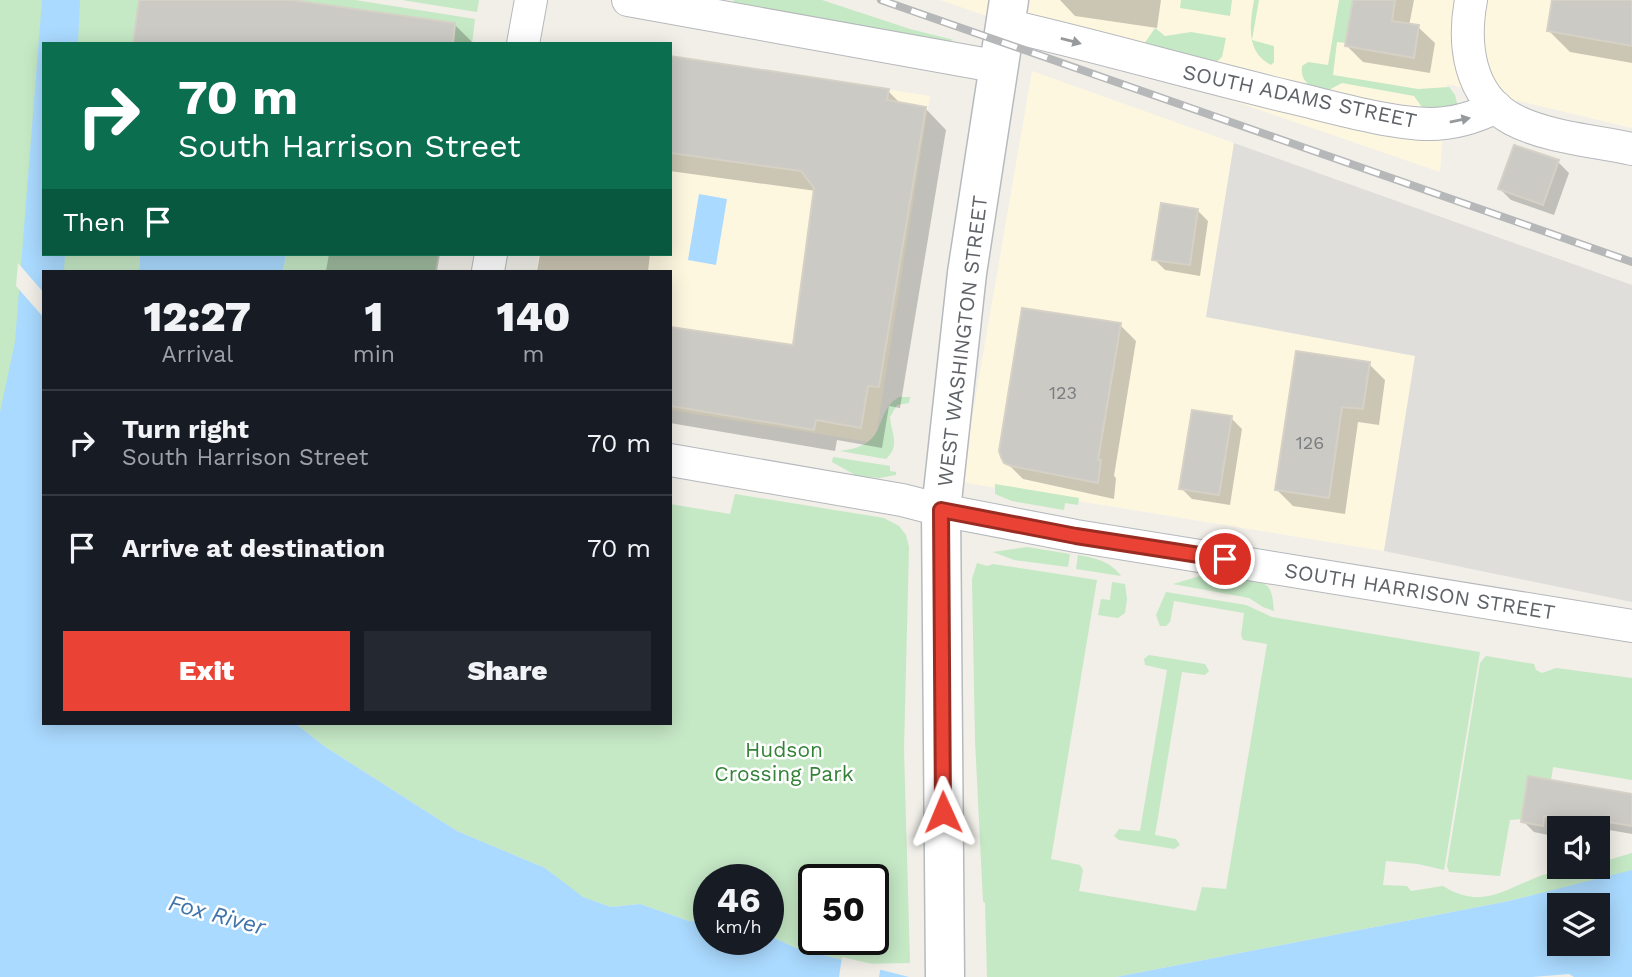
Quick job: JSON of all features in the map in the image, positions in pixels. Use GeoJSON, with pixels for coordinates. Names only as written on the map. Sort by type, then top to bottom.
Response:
{"type":"FeatureCollection","features":[{"type":"Feature","properties":{"kind":"main road","name":"WEST WASHINGTON STREET"},"geometry":{"type":"LineString","coordinates":[[945,977],[941,510],[967,273],[1007,12]]}},
{"type":"Feature","properties":{"kind":"street"},"geometry":{"type":"LineString","coordinates":[[523,42],[531,0]]}},
{"type":"Feature","properties":{"kind":"street"},"geometry":{"type":"LineString","coordinates":[[628,0],[1000,67]]}},
{"type":"Feature","properties":{"kind":"street"},"geometry":{"type":"LineString","coordinates":[[1471,0],[1467,20],[1467,50],[1475,76],[1496,107],[1510,118],[1534,128],[1632,149]]}},
{"type":"Feature","properties":{"kind":"street","name":"SOUTH ADAMS STREET"},"geometry":{"type":"LineString","coordinates":[[1007,12],[1230,84],[1386,118],[1427,124],[1451,123],[1475,117],[1496,107]]}},
{"type":"Feature","properties":{"kind":"street","name":"SOUTH HARRISON STREET"},"geometry":{"type":"LineString","coordinates":[[672,460],[902,500],[941,510],[1114,542],[1302,570],[1632,626]]}},
{"type":"Feature","properties":{"kind":"shaded area"},"geometry":{"type":"Polygon","coordinates":[[[940,0],[1632,0],[1632,128],[1447,84],[1440,172],[940,0]]]}},
{"type":"Feature","properties":{"kind":"shaded area"},"geometry":{"type":"Polygon","coordinates":[[[672,55],[930,96],[875,443],[672,410],[672,270],[536,270],[539,256],[672,256],[672,55]]]}},
{"type":"Feature","properties":{"kind":"shaded area"},"geometry":{"type":"Polygon","coordinates":[[[1032,71],[1234,143],[1206,317],[1415,356],[1384,551],[961,482],[1032,71]]]}},
{"type":"Feature","properties":{"kind":"shaded area"},"geometry":{"type":"Polygon","coordinates":[[[1234,143],[1632,285],[1632,602],[1384,551],[1415,356],[1206,317],[1234,143]]]}},
{"type":"Feature","properties":{"kind":"green space"},"geometry":{"type":"Polygon","coordinates":[[[0,0],[355,0],[475,19],[472,42],[42,42],[42,256],[140,256],[139,270],[42,270],[0,477],[0,0]]]}},
{"type":"Feature","properties":{"kind":"green space"},"geometry":{"type":"Polygon","coordinates":[[[402,0],[479,0],[477,12],[402,0]]]}},
{"type":"Feature","properties":{"kind":"green space"},"geometry":{"type":"Polygon","coordinates":[[[733,0],[822,0],[910,29],[954,40],[940,43],[737,6],[733,0]]]}},
{"type":"Feature","properties":{"kind":"green space"},"geometry":{"type":"Polygon","coordinates":[[[1181,0],[1232,0],[1230,16],[1180,8],[1181,0]]]}},
{"type":"Feature","properties":{"kind":"green space"},"geometry":{"type":"Polygon","coordinates":[[[1254,0],[1259,0],[1252,40],[1254,0]]]}},
{"type":"Feature","properties":{"kind":"green space"},"geometry":{"type":"Polygon","coordinates":[[[1339,0],[1353,0],[1346,43],[1337,42],[1333,75],[1418,89],[1449,87],[1455,95],[1458,107],[1424,110],[1414,96],[1342,83],[1325,92],[1308,84],[1303,76],[1302,66],[1308,62],[1328,65],[1339,0]]]}},
{"type":"Feature","properties":{"kind":"green space"},"geometry":{"type":"Polygon","coordinates":[[[1155,28],[1165,36],[1191,32],[1226,38],[1222,57],[1215,63],[1144,44],[1155,28]]]}},
{"type":"Feature","properties":{"kind":"green space"},"geometry":{"type":"Polygon","coordinates":[[[1252,40],[1274,46],[1274,62],[1271,65],[1257,52],[1252,40]]]}},
{"type":"Feature","properties":{"kind":"green space"},"geometry":{"type":"Polygon","coordinates":[[[286,256],[438,256],[435,270],[283,270],[286,256]]]}},
{"type":"Feature","properties":{"kind":"green space"},"geometry":{"type":"Polygon","coordinates":[[[899,397],[910,397],[909,403],[897,405],[890,417],[894,444],[886,459],[840,451],[856,448],[874,436],[885,412],[899,397]]]}},
{"type":"Feature","properties":{"kind":"green space"},"geometry":{"type":"Polygon","coordinates":[[[833,457],[890,466],[890,471],[896,472],[896,475],[879,478],[857,476],[832,462],[833,457]]]}},
{"type":"Feature","properties":{"kind":"green space"},"geometry":{"type":"Polygon","coordinates":[[[995,484],[1079,498],[1078,505],[1065,503],[1064,510],[1012,501],[995,494],[995,484]]]}},
{"type":"Feature","properties":{"kind":"green space","name":"Hudson Crossing Park"},"geometry":{"type":"Polygon","coordinates":[[[735,494],[884,518],[899,526],[906,535],[909,547],[904,749],[910,963],[859,964],[824,955],[889,955],[889,864],[798,864],[798,949],[784,942],[784,864],[693,864],[693,921],[640,904],[611,907],[582,897],[545,868],[457,831],[324,746],[298,725],[672,725],[672,504],[730,514],[735,494]]]}},
{"type":"Feature","properties":{"kind":"green space"},"geometry":{"type":"Polygon","coordinates":[[[1027,547],[1070,554],[1068,567],[1014,560],[993,552],[1027,547]]]}},
{"type":"Feature","properties":{"kind":"green space"},"geometry":{"type":"Polygon","coordinates":[[[1078,555],[1107,564],[1121,576],[1076,569],[1078,555]]]}},
{"type":"Feature","properties":{"kind":"green space"},"geometry":{"type":"Polygon","coordinates":[[[977,563],[1097,580],[1051,859],[1080,865],[1083,870],[1079,891],[1196,911],[1202,887],[1226,889],[1267,644],[1243,640],[1241,635],[1244,613],[1174,601],[1170,622],[1166,626],[1160,626],[1156,615],[1166,592],[1246,605],[1272,617],[1480,652],[1444,870],[1386,861],[1383,885],[1407,886],[1411,891],[1443,886],[1470,897],[1482,897],[1506,891],[1547,874],[1547,879],[1599,879],[1509,901],[1116,977],[987,977],[975,740],[972,579],[977,563]]]}},
{"type":"Feature","properties":{"kind":"green space"},"geometry":{"type":"Polygon","coordinates":[[[1200,576],[1262,583],[1271,593],[1274,611],[1249,598],[1173,584],[1200,576]]]}},
{"type":"Feature","properties":{"kind":"green space"},"geometry":{"type":"Polygon","coordinates":[[[1112,582],[1125,584],[1125,613],[1118,618],[1098,615],[1101,599],[1110,600],[1112,582]]]}},
{"type":"Feature","properties":{"kind":"green space"},"geometry":{"type":"Polygon","coordinates":[[[1149,655],[1205,664],[1209,671],[1205,675],[1182,672],[1155,835],[1176,839],[1180,845],[1174,849],[1119,840],[1114,836],[1119,829],[1140,831],[1167,670],[1145,665],[1144,659],[1149,655]]]}},
{"type":"Feature","properties":{"kind":"green space"},"geometry":{"type":"Polygon","coordinates":[[[1486,656],[1534,664],[1536,670],[1542,673],[1556,668],[1632,678],[1632,780],[1553,767],[1551,780],[1529,776],[1521,819],[1510,820],[1500,876],[1449,872],[1447,866],[1480,663],[1486,656]]]}},
{"type":"Feature","properties":{"kind":"green space"},"geometry":{"type":"Polygon","coordinates":[[[1632,853],[1632,871],[1610,876],[1610,859],[1632,853]]]}},
{"type":"Feature","properties":{"kind":"water","name":"Fox River"},"geometry":{"type":"Polygon","coordinates":[[[42,0],[80,0],[78,42],[42,42],[42,256],[65,256],[64,270],[42,270],[42,725],[298,725],[324,746],[457,831],[545,868],[583,897],[611,907],[640,904],[693,921],[693,955],[784,955],[784,942],[798,949],[798,955],[823,955],[909,977],[0,977],[0,412],[15,342],[42,0]]]}},
{"type":"Feature","properties":{"kind":"water"},"geometry":{"type":"Polygon","coordinates":[[[699,194],[727,199],[716,265],[688,260],[699,194]]]}},
{"type":"Feature","properties":{"kind":"water"},"geometry":{"type":"Polygon","coordinates":[[[140,256],[286,256],[283,270],[139,270],[140,256]]]}},
{"type":"Feature","properties":{"kind":"water"},"geometry":{"type":"Polygon","coordinates":[[[1632,870],[1632,977],[1574,977],[1569,974],[1532,977],[1116,977],[1509,901],[1596,879],[1610,879],[1610,876],[1632,870]]]}},
{"type":"Feature","properties":{"kind":"pier"},"geometry":{"type":"Polygon","coordinates":[[[18,263],[42,291],[42,316],[16,286],[18,263]]]}},
{"type":"Feature","properties":{"kind":"pier"},"geometry":{"type":"Polygon","coordinates":[[[842,957],[881,966],[879,977],[839,977],[842,957]]]}},
{"type":"Feature","properties":{"kind":"building"},"geometry":{"type":"Polygon","coordinates":[[[139,0],[291,0],[455,23],[453,42],[133,42],[139,0]]]}},
{"type":"Feature","properties":{"kind":"building"},"geometry":{"type":"Polygon","coordinates":[[[1353,0],[1395,0],[1392,21],[1419,25],[1414,58],[1345,46],[1353,0]]]}},
{"type":"Feature","properties":{"kind":"building"},"geometry":{"type":"Polygon","coordinates":[[[1552,0],[1632,0],[1632,46],[1547,31],[1552,0]]]}},
{"type":"Feature","properties":{"kind":"building"},"geometry":{"type":"Polygon","coordinates":[[[672,56],[889,89],[887,100],[926,107],[879,387],[868,386],[861,428],[816,420],[814,430],[672,406],[672,327],[793,345],[814,188],[801,171],[672,153],[672,56]]]}},
{"type":"Feature","properties":{"kind":"building"},"geometry":{"type":"Polygon","coordinates":[[[1514,145],[1559,160],[1543,205],[1498,189],[1514,145]]]}},
{"type":"Feature","properties":{"kind":"building"},"geometry":{"type":"Polygon","coordinates":[[[1161,203],[1198,209],[1190,265],[1152,260],[1161,203]]]}},
{"type":"Feature","properties":{"kind":"building"},"geometry":{"type":"Polygon","coordinates":[[[1022,308],[1121,323],[1098,460],[1101,460],[1098,483],[1011,466],[1004,463],[1001,457],[999,451],[1022,308]]]}},
{"type":"Feature","properties":{"kind":"building"},"geometry":{"type":"Polygon","coordinates":[[[1296,351],[1370,362],[1363,409],[1342,407],[1329,498],[1275,490],[1296,351]]]}},
{"type":"Feature","properties":{"kind":"building"},"geometry":{"type":"Polygon","coordinates":[[[1192,410],[1232,416],[1219,495],[1179,489],[1192,410]]]}},
{"type":"Feature","properties":{"kind":"building"},"geometry":{"type":"Polygon","coordinates":[[[1528,776],[1632,794],[1632,826],[1610,822],[1610,816],[1544,816],[1543,826],[1521,822],[1528,776]]]}},
{"type":"Feature","properties":{"kind":"railway"},"geometry":{"type":"LineString","coordinates":[[881,0],[1632,262]]}},
{"type":"Feature","properties":{"kind":"route"},"geometry":{"type":"LineString","coordinates":[[943,812],[941,510],[1076,536],[1225,559]]}}]}
